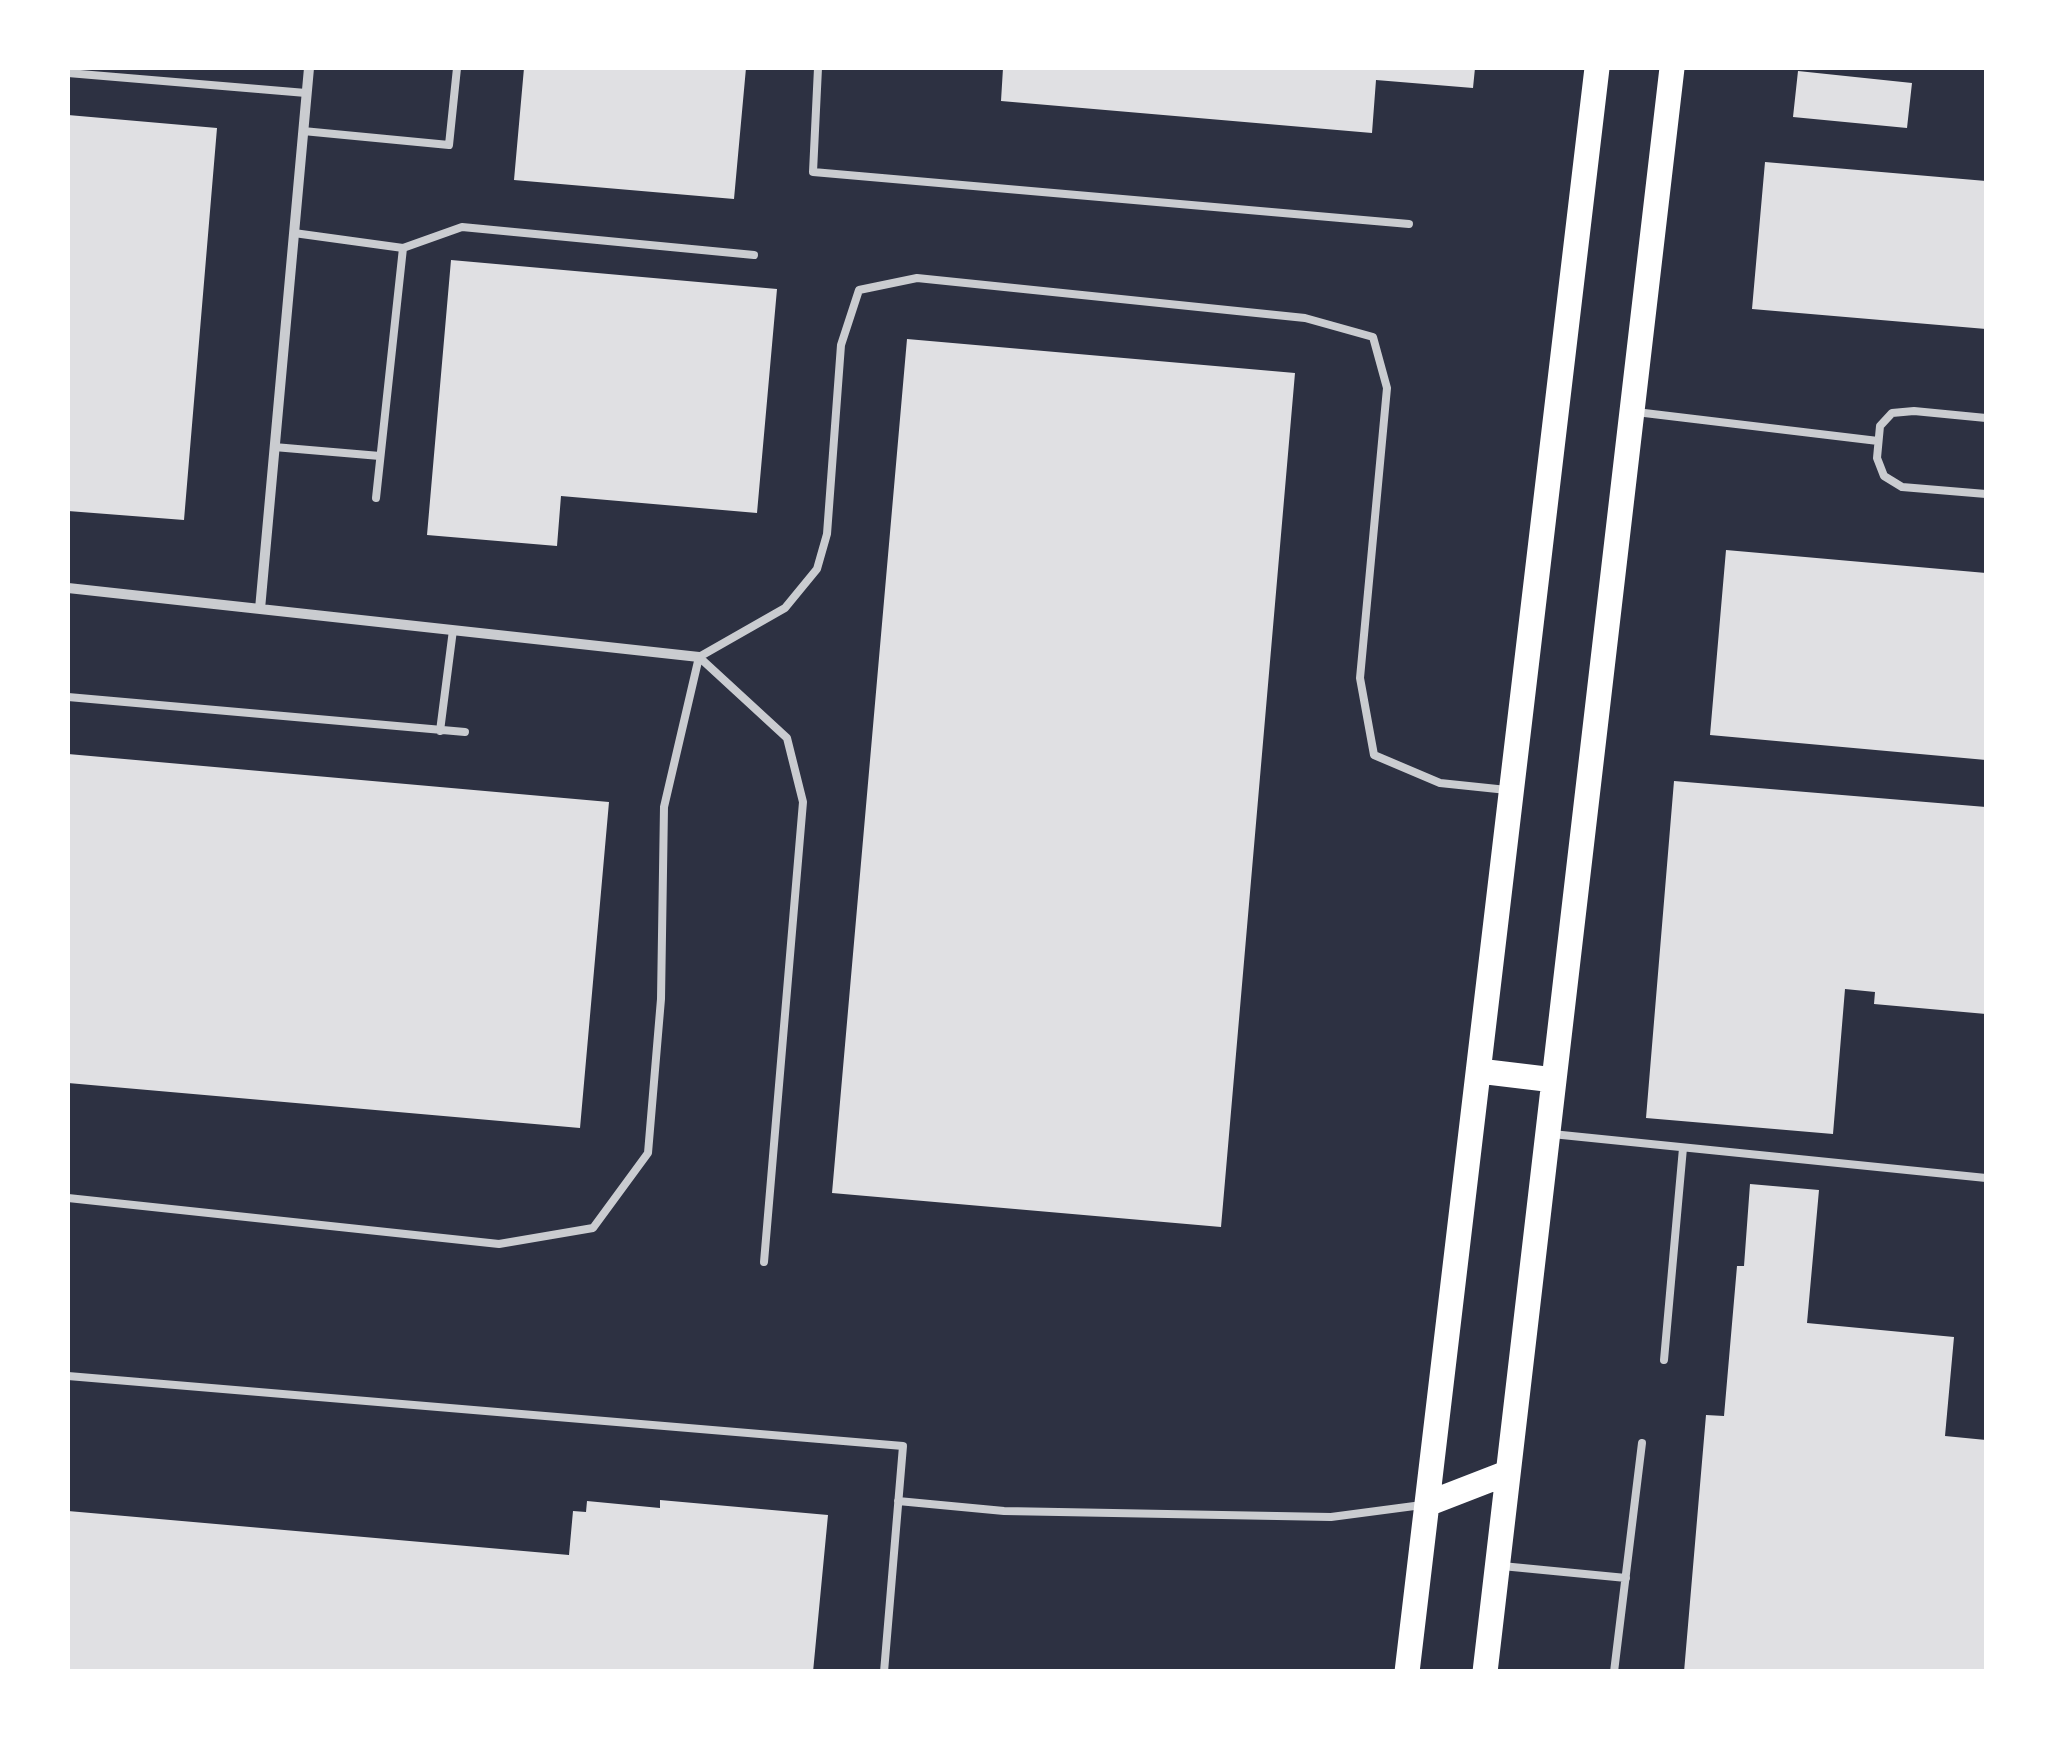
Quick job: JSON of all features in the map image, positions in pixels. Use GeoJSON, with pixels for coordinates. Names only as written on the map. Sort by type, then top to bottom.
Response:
{"type":"FeatureCollection","features":[{"type":"Feature","properties":{"kind":"main road"},"geometry":{"type":"LineString","coordinates":[[1407,1672],[1597,68]]}},
{"type":"Feature","properties":{"kind":"main road"},"geometry":{"type":"LineString","coordinates":[[1485,1672],[1672,68]]}},
{"type":"Feature","properties":{"kind":"main road"},"geometry":{"type":"LineString","coordinates":[[1478,1071],[1554,1080]]}},
{"type":"Feature","properties":{"kind":"main road"},"geometry":{"type":"LineString","coordinates":[[1427,1504],[1507,1473]]}},
{"type":"Feature","properties":{"kind":"street"},"geometry":{"type":"LineString","coordinates":[[260,609],[309,68]]}},
{"type":"Feature","properties":{"kind":"street"},"geometry":{"type":"LineString","coordinates":[[68,588],[699,657]]}},
{"type":"Feature","properties":{"kind":"lane"},"geometry":{"type":"LineString","coordinates":[[303,131],[449,145],[456,68]]}},
{"type":"Feature","properties":{"kind":"lane"},"geometry":{"type":"LineString","coordinates":[[818,68],[813,172],[1409,224]]}},
{"type":"Feature","properties":{"kind":"lane"},"geometry":{"type":"LineString","coordinates":[[68,74],[306,93]]}},
{"type":"Feature","properties":{"kind":"lane"},"geometry":{"type":"LineString","coordinates":[[294,233],[403,248],[462,227],[754,255]]}},
{"type":"Feature","properties":{"kind":"lane"},"geometry":{"type":"LineString","coordinates":[[376,498],[403,248]]}},
{"type":"Feature","properties":{"kind":"lane"},"geometry":{"type":"LineString","coordinates":[[68,1198],[499,1244],[593,1228],[648,1153],[661,999],[664,807],[699,657],[785,608],[817,569],[828,534],[841,345],[859,290],[917,278],[1305,318],[1373,338],[1387,388],[1360,678],[1374,755],[1440,783],[1512,790]]}},
{"type":"Feature","properties":{"kind":"lane"},"geometry":{"type":"LineString","coordinates":[[1986,418],[1914,411],[1892,413],[1880,426],[1877,458],[1884,476],[1902,486],[1986,494]]}},
{"type":"Feature","properties":{"kind":"lane"},"geometry":{"type":"LineString","coordinates":[[1632,412],[1878,441]]}},
{"type":"Feature","properties":{"kind":"lane"},"geometry":{"type":"LineString","coordinates":[[274,447],[380,456]]}},
{"type":"Feature","properties":{"kind":"lane"},"geometry":{"type":"LineString","coordinates":[[440,730],[453,630]]}},
{"type":"Feature","properties":{"kind":"lane"},"geometry":{"type":"LineString","coordinates":[[699,657],[786,738],[803,802],[764,1262]]}},
{"type":"Feature","properties":{"kind":"lane"},"geometry":{"type":"LineString","coordinates":[[68,697],[465,732]]}},
{"type":"Feature","properties":{"kind":"lane"},"geometry":{"type":"LineString","coordinates":[[1547,1134],[1986,1178]]}},
{"type":"Feature","properties":{"kind":"lane"},"geometry":{"type":"LineString","coordinates":[[1664,1360],[1683,1148]]}},
{"type":"Feature","properties":{"kind":"lane"},"geometry":{"type":"LineString","coordinates":[[68,1376],[903,1446],[884,1672]]}},
{"type":"Feature","properties":{"kind":"lane"},"geometry":{"type":"LineString","coordinates":[[1614,1672],[1642,1444]]}},
{"type":"Feature","properties":{"kind":"lane"},"geometry":{"type":"LineString","coordinates":[[898,1500],[1004,1512],[1331,1517],[1427,1504]]}},
{"type":"Feature","properties":{"kind":"lane"},"geometry":{"type":"LineString","coordinates":[[1497,1565],[1626,1578]]}},
{"type":"Feature","properties":{"kind":"building"},"geometry":{"type":"Polygon","coordinates":[[[524,68],[746,68],[734,199],[514,180],[524,68]]]}},
{"type":"Feature","properties":{"kind":"building"},"geometry":{"type":"Polygon","coordinates":[[[1003,68],[1475,68],[1473,88],[1376,80],[1372,133],[1001,101],[1003,68]]]}},
{"type":"Feature","properties":{"kind":"building"},"geometry":{"type":"Polygon","coordinates":[[[1798,71],[1912,83],[1907,128],[1793,117],[1798,71]]]}},
{"type":"Feature","properties":{"kind":"building"},"geometry":{"type":"Polygon","coordinates":[[[68,115],[217,128],[184,520],[68,511],[68,115]]]}},
{"type":"Feature","properties":{"kind":"building"},"geometry":{"type":"Polygon","coordinates":[[[1765,162],[1986,181],[1986,329],[1752,309],[1765,162]]]}},
{"type":"Feature","properties":{"kind":"building"},"geometry":{"type":"Polygon","coordinates":[[[451,260],[777,289],[757,513],[561,496],[557,546],[427,535],[451,260]]]}},
{"type":"Feature","properties":{"kind":"building"},"geometry":{"type":"Polygon","coordinates":[[[907,339],[1295,373],[1221,1227],[832,1193],[907,339]]]}},
{"type":"Feature","properties":{"kind":"building"},"geometry":{"type":"Polygon","coordinates":[[[1726,550],[1986,573],[1986,760],[1710,735],[1726,550]]]}},
{"type":"Feature","properties":{"kind":"building"},"geometry":{"type":"Polygon","coordinates":[[[68,754],[609,802],[580,1128],[68,1083],[68,754]]]}},
{"type":"Feature","properties":{"kind":"building"},"geometry":{"type":"Polygon","coordinates":[[[1674,781],[1986,807],[1986,1014],[1874,1004],[1875,992],[1845,989],[1833,1134],[1646,1118],[1674,781]]]}},
{"type":"Feature","properties":{"kind":"building"},"geometry":{"type":"Polygon","coordinates":[[[1750,1184],[1819,1190],[1807,1323],[1954,1337],[1945,1436],[1986,1440],[1986,1672],[1684,1672],[1706,1415],[1724,1416],[1737,1266],[1744,1266],[1750,1184]]]}},
{"type":"Feature","properties":{"kind":"building"},"geometry":{"type":"Polygon","coordinates":[[[660,1500],[828,1515],[813,1672],[68,1672],[68,1511],[569,1555],[573,1511],[586,1512],[587,1501],[660,1508],[660,1500]]]}}]}
